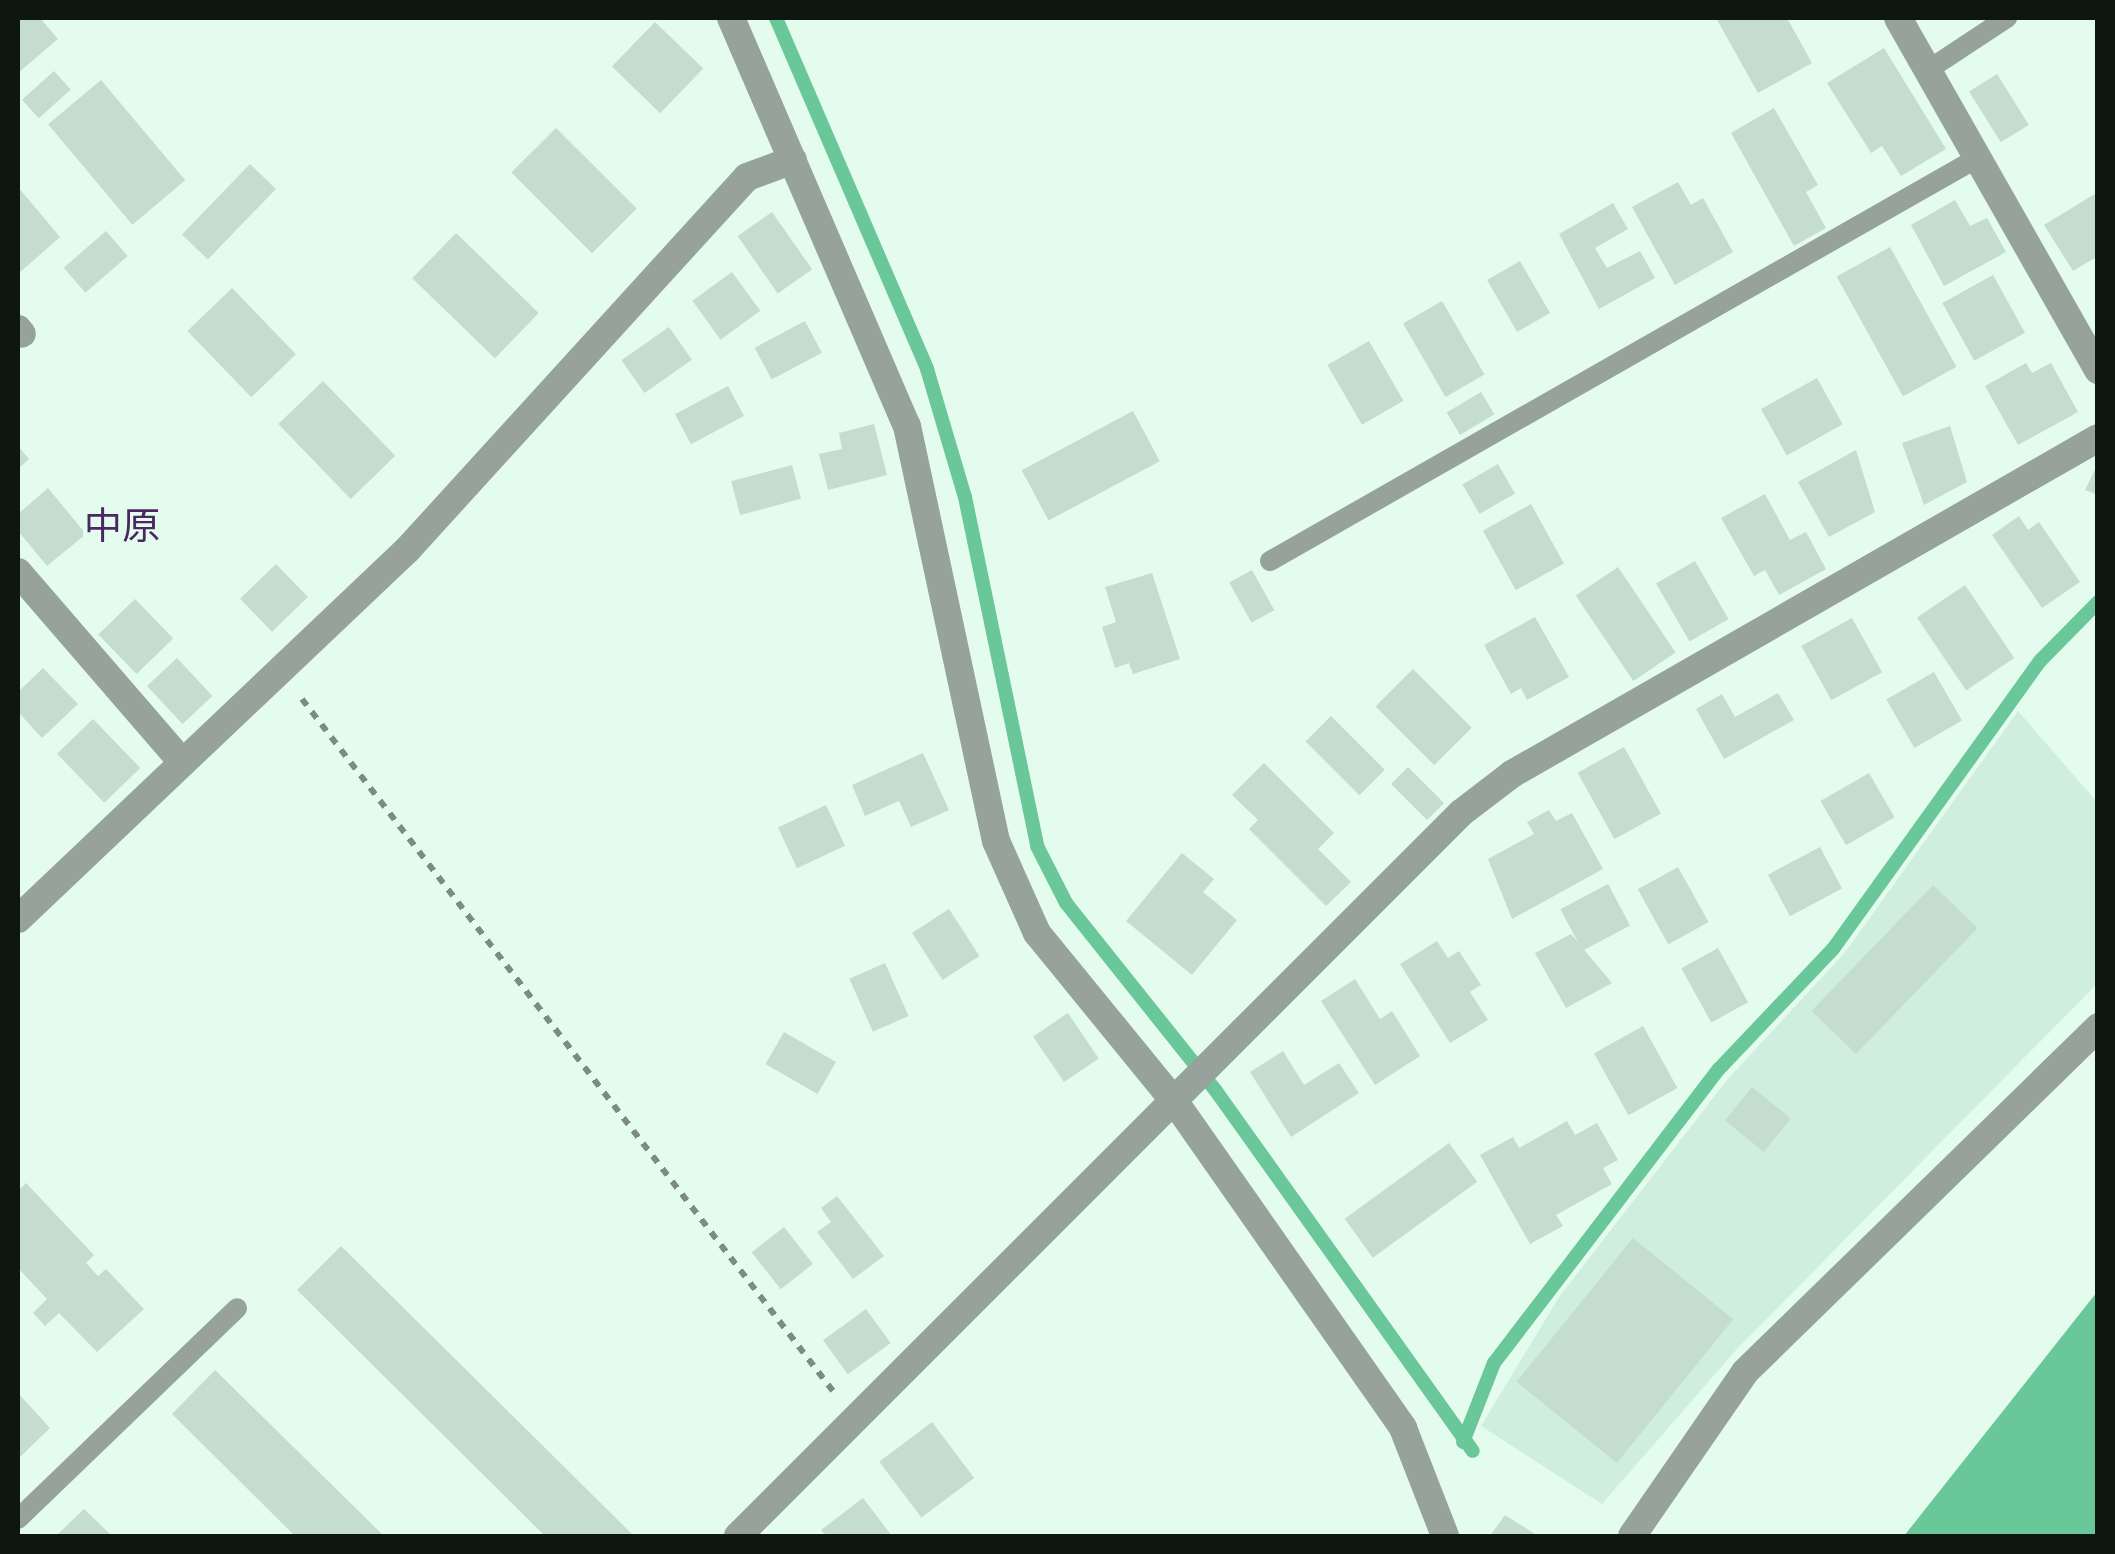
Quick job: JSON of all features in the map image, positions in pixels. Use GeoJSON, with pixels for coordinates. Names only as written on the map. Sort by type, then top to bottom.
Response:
{"type":"FeatureCollection","features":[{"type":"Feature","properties":{"kind":"street"},"geometry":{"type":"LineString","coordinates":[[732,18],[906,426],[996,840],[1037,934],[1175,1102],[1403,1428],[1444,1536]]}},
{"type":"Feature","properties":{"kind":"street"},"geometry":{"type":"LineString","coordinates":[[1898,18],[2098,370]]}},
{"type":"Feature","properties":{"kind":"street"},"geometry":{"type":"LineString","coordinates":[[18,918],[408,550],[747,177],[793,160]]}},
{"type":"Feature","properties":{"kind":"street"},"geometry":{"type":"LineString","coordinates":[[738,1536],[1461,813],[1512,774],[2098,438]]}},
{"type":"Feature","properties":{"kind":"street"},"geometry":{"type":"LineString","coordinates":[[18,572],[182,762]]}},
{"type":"Feature","properties":{"kind":"street"},"geometry":{"type":"LineString","coordinates":[[1632,1536],[1745,1372],[2098,1028]]}},
{"type":"Feature","properties":{"kind":"lane"},"geometry":{"type":"LineString","coordinates":[[1928,70],[2007,18]]}},
{"type":"Feature","properties":{"kind":"lane"},"geometry":{"type":"LineString","coordinates":[[1270,561],[1978,158]]}},
{"type":"Feature","properties":{"kind":"lane"},"geometry":{"type":"LineString","coordinates":[[18,1519],[237,1308]]}},
{"type":"Feature","properties":{"kind":"path"},"geometry":{"type":"LineString","coordinates":[[280,672],[855,1420]]}},
{"type":"Feature","properties":{"kind":"shaded area"},"geometry":{"type":"Polygon","coordinates":[[[2018,711],[2097,802],[2097,984],[1736,1350],[1602,1504],[1481,1426],[1559,1297],[1727,1080],[1846,951],[2018,711]]]}},
{"type":"Feature","properties":{"kind":"shaded area"},"geometry":{"type":"Polygon","coordinates":[[[2097,1292],[2097,1536],[1904,1536],[2097,1292]]]}},
{"type":"Feature","properties":{"kind":"building"},"geometry":{"type":"Polygon","coordinates":[[[18,18],[40,18],[58,39],[18,73],[18,18]]]}},
{"type":"Feature","properties":{"kind":"building"},"geometry":{"type":"Polygon","coordinates":[[[1716,18],[1787,18],[1812,63],[1758,93],[1716,18]]]}},
{"type":"Feature","properties":{"kind":"building"},"geometry":{"type":"Polygon","coordinates":[[[655,22],[703,69],[660,113],[612,67],[655,22]]]}},
{"type":"Feature","properties":{"kind":"building"},"geometry":{"type":"Polygon","coordinates":[[[1884,48],[1946,149],[1901,176],[1882,146],[1871,153],[1827,83],[1884,48]]]}},
{"type":"Feature","properties":{"kind":"building"},"geometry":{"type":"Polygon","coordinates":[[[54,71],[71,90],[39,118],[22,100],[54,71]]]}},
{"type":"Feature","properties":{"kind":"building"},"geometry":{"type":"Polygon","coordinates":[[[1997,74],[2029,125],[2001,142],[1969,91],[1997,74]]]}},
{"type":"Feature","properties":{"kind":"building"},"geometry":{"type":"Polygon","coordinates":[[[101,80],[185,180],[132,225],[48,124],[101,80]]]}},
{"type":"Feature","properties":{"kind":"building"},"geometry":{"type":"Polygon","coordinates":[[[1774,108],[1818,185],[1806,192],[1826,228],[1794,246],[1731,133],[1774,108]]]}},
{"type":"Feature","properties":{"kind":"building"},"geometry":{"type":"Polygon","coordinates":[[[556,128],[637,209],[592,253],[511,173],[556,128]]]}},
{"type":"Feature","properties":{"kind":"building"},"geometry":{"type":"Polygon","coordinates":[[[250,164],[276,189],[208,260],[182,234],[250,164]]]}},
{"type":"Feature","properties":{"kind":"building"},"geometry":{"type":"Polygon","coordinates":[[[1678,182],[1691,205],[1703,198],[1733,252],[1675,285],[1632,207],[1678,182]]]}},
{"type":"Feature","properties":{"kind":"building"},"geometry":{"type":"Polygon","coordinates":[[[18,187],[60,237],[18,274],[18,187]]]}},
{"type":"Feature","properties":{"kind":"building"},"geometry":{"type":"Polygon","coordinates":[[[2098,192],[2098,256],[2073,271],[2044,225],[2098,192]]]}},
{"type":"Feature","properties":{"kind":"building"},"geometry":{"type":"Polygon","coordinates":[[[1955,200],[1970,226],[1987,218],[2006,252],[1944,286],[1911,225],[1955,200]]]}},
{"type":"Feature","properties":{"kind":"building"},"geometry":{"type":"Polygon","coordinates":[[[1613,203],[1628,229],[1595,248],[1607,268],[1640,251],[1655,278],[1599,309],[1559,234],[1613,203]]]}},
{"type":"Feature","properties":{"kind":"building"},"geometry":{"type":"Polygon","coordinates":[[[772,212],[812,269],[778,293],[738,236],[772,212]]]}},
{"type":"Feature","properties":{"kind":"building"},"geometry":{"type":"Polygon","coordinates":[[[106,231],[128,256],[85,293],[64,268],[106,231]]]}},
{"type":"Feature","properties":{"kind":"building"},"geometry":{"type":"Polygon","coordinates":[[[456,233],[539,313],[495,358],[412,278],[456,233]]]}},
{"type":"Feature","properties":{"kind":"building"},"geometry":{"type":"Polygon","coordinates":[[[1890,247],[1956,367],[1903,396],[1837,277],[1890,247]]]}},
{"type":"Feature","properties":{"kind":"building"},"geometry":{"type":"Polygon","coordinates":[[[1520,261],[1550,313],[1517,332],[1487,280],[1520,261]]]}},
{"type":"Feature","properties":{"kind":"building"},"geometry":{"type":"Polygon","coordinates":[[[732,272],[760,311],[721,340],[692,301],[732,272]]]}},
{"type":"Feature","properties":{"kind":"building"},"geometry":{"type":"Polygon","coordinates":[[[1993,275],[2025,333],[1974,361],[1942,303],[1993,275]]]}},
{"type":"Feature","properties":{"kind":"building"},"geometry":{"type":"Polygon","coordinates":[[[232,288],[296,354],[251,397],[187,331],[232,288]]]}},
{"type":"Feature","properties":{"kind":"building"},"geometry":{"type":"Polygon","coordinates":[[[1442,301],[1484,375],[1446,397],[1403,324],[1442,301]]]}},
{"type":"Feature","properties":{"kind":"building"},"geometry":{"type":"Polygon","coordinates":[[[805,321],[822,353],[772,380],[755,348],[805,321]]]}},
{"type":"Feature","properties":{"kind":"building"},"geometry":{"type":"Polygon","coordinates":[[[669,327],[692,360],[644,393],[621,360],[669,327]]]}},
{"type":"Feature","properties":{"kind":"building"},"geometry":{"type":"Polygon","coordinates":[[[1369,341],[1404,401],[1362,425],[1327,365],[1369,341]]]}},
{"type":"Feature","properties":{"kind":"building"},"geometry":{"type":"Polygon","coordinates":[[[2026,363],[2032,373],[2051,363],[2078,412],[2018,445],[1985,386],[2026,363]]]}},
{"type":"Feature","properties":{"kind":"building"},"geometry":{"type":"Polygon","coordinates":[[[1817,378],[1843,424],[1787,455],[1761,409],[1817,378]]]}},
{"type":"Feature","properties":{"kind":"building"},"geometry":{"type":"Polygon","coordinates":[[[323,381],[395,456],[351,499],[278,424],[323,381]]]}},
{"type":"Feature","properties":{"kind":"building"},"geometry":{"type":"Polygon","coordinates":[[[728,386],[744,416],[691,444],[675,414],[728,386]]]}},
{"type":"Feature","properties":{"kind":"building"},"geometry":{"type":"Polygon","coordinates":[[[1481,392],[1494,414],[1460,435],[1447,413],[1481,392]]]}},
{"type":"Feature","properties":{"kind":"building"},"geometry":{"type":"Polygon","coordinates":[[[1133,411],[1160,461],[1049,520],[1022,470],[1133,411]]]}},
{"type":"Feature","properties":{"kind":"building"},"geometry":{"type":"Polygon","coordinates":[[[874,424],[887,475],[828,490],[819,454],[842,449],[839,433],[874,424]]]}},
{"type":"Feature","properties":{"kind":"building"},"geometry":{"type":"Polygon","coordinates":[[[1950,426],[1967,482],[1924,505],[1902,443],[1950,426]]]}},
{"type":"Feature","properties":{"kind":"building"},"geometry":{"type":"Polygon","coordinates":[[[18,446],[29,459],[18,469],[18,446]]]}},
{"type":"Feature","properties":{"kind":"building"},"geometry":{"type":"Polygon","coordinates":[[[1856,450],[1875,512],[1829,537],[1798,482],[1856,450]]]}},
{"type":"Feature","properties":{"kind":"building"},"geometry":{"type":"Polygon","coordinates":[[[2098,463],[2098,495],[2085,490],[2098,463]]]}},
{"type":"Feature","properties":{"kind":"building"},"geometry":{"type":"Polygon","coordinates":[[[1498,464],[1515,493],[1479,514],[1462,484],[1498,464]]]}},
{"type":"Feature","properties":{"kind":"building"},"geometry":{"type":"Polygon","coordinates":[[[792,465],[801,499],[740,515],[731,481],[792,465]]]}},
{"type":"Feature","properties":{"kind":"building"},"geometry":{"type":"Polygon","coordinates":[[[48,488],[86,534],[47,566],[18,531],[18,514],[48,488]]]}},
{"type":"Feature","properties":{"kind":"building"},"geometry":{"type":"Polygon","coordinates":[[[1765,494],[1790,540],[1806,532],[1826,569],[1779,595],[1765,570],[1754,576],[1721,518],[1765,494]]]}},
{"type":"Feature","properties":{"kind":"building"},"geometry":{"type":"Polygon","coordinates":[[[1531,504],[1564,563],[1516,590],[1483,531],[1531,504]]]}},
{"type":"Feature","properties":{"kind":"building"},"geometry":{"type":"Polygon","coordinates":[[[2019,516],[2028,530],[2039,522],[2080,582],[2042,608],[1992,535],[2019,516]]]}},
{"type":"Feature","properties":{"kind":"building"},"geometry":{"type":"Polygon","coordinates":[[[1695,561],[1728,619],[1690,642],[1656,584],[1695,561]]]}},
{"type":"Feature","properties":{"kind":"building"},"geometry":{"type":"Polygon","coordinates":[[[276,564],[308,597],[272,632],[240,599],[276,564]]]}},
{"type":"Feature","properties":{"kind":"building"},"geometry":{"type":"Polygon","coordinates":[[[1618,567],[1676,652],[1633,681],[1576,596],[1618,567]]]}},
{"type":"Feature","properties":{"kind":"building"},"geometry":{"type":"Polygon","coordinates":[[[1252,570],[1274,610],[1252,623],[1229,583],[1252,570]]]}},
{"type":"Feature","properties":{"kind":"building"},"geometry":{"type":"Polygon","coordinates":[[[1152,573],[1180,659],[1133,674],[1129,663],[1115,668],[1102,627],[1116,622],[1105,587],[1152,573]]]}},
{"type":"Feature","properties":{"kind":"building"},"geometry":{"type":"Polygon","coordinates":[[[1965,585],[2014,658],[1966,690],[1917,617],[1965,585]]]}},
{"type":"Feature","properties":{"kind":"building"},"geometry":{"type":"Polygon","coordinates":[[[135,599],[173,639],[137,674],[98,634],[135,599]]]}},
{"type":"Feature","properties":{"kind":"building"},"geometry":{"type":"Polygon","coordinates":[[[1535,617],[1569,677],[1527,700],[1521,688],[1511,694],[1484,645],[1535,617]]]}},
{"type":"Feature","properties":{"kind":"building"},"geometry":{"type":"Polygon","coordinates":[[[1852,618],[1882,672],[1831,700],[1801,646],[1852,618]]]}},
{"type":"Feature","properties":{"kind":"building"},"geometry":{"type":"Polygon","coordinates":[[[177,658],[212,696],[182,724],[147,686],[177,658]]]}},
{"type":"Feature","properties":{"kind":"building"},"geometry":{"type":"Polygon","coordinates":[[[43,668],[78,704],[42,738],[18,712],[18,692],[43,668]]]}},
{"type":"Feature","properties":{"kind":"building"},"geometry":{"type":"Polygon","coordinates":[[[1413,669],[1472,728],[1434,765],[1376,706],[1413,669]]]}},
{"type":"Feature","properties":{"kind":"building"},"geometry":{"type":"Polygon","coordinates":[[[1934,672],[1962,720],[1914,748],[1886,700],[1934,672]]]}},
{"type":"Feature","properties":{"kind":"building"},"geometry":{"type":"Polygon","coordinates":[[[1778,693],[1794,720],[1724,759],[1696,709],[1722,694],[1735,717],[1778,693]]]}},
{"type":"Feature","properties":{"kind":"building"},"geometry":{"type":"Polygon","coordinates":[[[1331,716],[1385,770],[1359,795],[1306,741],[1331,716]]]}},
{"type":"Feature","properties":{"kind":"building"},"geometry":{"type":"Polygon","coordinates":[[[93,719],[140,768],[104,803],[57,754],[93,719]]]}},
{"type":"Feature","properties":{"kind":"building"},"geometry":{"type":"Polygon","coordinates":[[[1624,747],[1661,813],[1614,839],[1578,773],[1624,747]]]}},
{"type":"Feature","properties":{"kind":"building"},"geometry":{"type":"Polygon","coordinates":[[[923,753],[949,810],[911,827],[899,801],[865,816],[852,785],[923,753]]]}},
{"type":"Feature","properties":{"kind":"building"},"geometry":{"type":"Polygon","coordinates":[[[1264,763],[1334,833],[1318,849],[1351,882],[1326,906],[1249,829],[1258,820],[1232,795],[1264,763]]]}},
{"type":"Feature","properties":{"kind":"building"},"geometry":{"type":"Polygon","coordinates":[[[1408,767],[1444,803],[1427,820],[1391,784],[1408,767]]]}},
{"type":"Feature","properties":{"kind":"building"},"geometry":{"type":"Polygon","coordinates":[[[1869,773],[1894,817],[1846,845],[1821,801],[1869,773]]]}},
{"type":"Feature","properties":{"kind":"building"},"geometry":{"type":"Polygon","coordinates":[[[826,805],[845,846],[797,868],[778,827],[826,805]]]}},
{"type":"Feature","properties":{"kind":"building"},"geometry":{"type":"Polygon","coordinates":[[[1549,810],[1556,821],[1572,813],[1603,869],[1512,919],[1488,859],[1534,834],[1527,822],[1549,810]]]}},
{"type":"Feature","properties":{"kind":"building"},"geometry":{"type":"Polygon","coordinates":[[[1820,847],[1842,888],[1790,916],[1768,875],[1820,847]]]}},
{"type":"Feature","properties":{"kind":"building"},"geometry":{"type":"Polygon","coordinates":[[[1182,853],[1214,879],[1203,892],[1237,920],[1192,975],[1126,921],[1182,853]]]}},
{"type":"Feature","properties":{"kind":"building"},"geometry":{"type":"Polygon","coordinates":[[[1678,867],[1709,922],[1668,944],[1638,889],[1678,867]]]}},
{"type":"Feature","properties":{"kind":"building"},"geometry":{"type":"Polygon","coordinates":[[[1608,884],[1630,925],[1582,951],[1560,909],[1608,884]]]}},
{"type":"Feature","properties":{"kind":"building"},"geometry":{"type":"Polygon","coordinates":[[[1933,885],[1978,928],[1856,1054],[1811,1011],[1933,885]]]}},
{"type":"Feature","properties":{"kind":"building"},"geometry":{"type":"Polygon","coordinates":[[[949,909],[979,956],[943,980],[912,933],[949,909]]]}},
{"type":"Feature","properties":{"kind":"building"},"geometry":{"type":"Polygon","coordinates":[[[1571,934],[1612,983],[1566,1008],[1535,953],[1571,934]]]}},
{"type":"Feature","properties":{"kind":"building"},"geometry":{"type":"Polygon","coordinates":[[[1437,941],[1448,958],[1459,951],[1481,985],[1470,992],[1488,1020],[1450,1043],[1400,964],[1437,941]]]}},
{"type":"Feature","properties":{"kind":"building"},"geometry":{"type":"Polygon","coordinates":[[[1718,948],[1748,1002],[1711,1023],[1681,968],[1718,948]]]}},
{"type":"Feature","properties":{"kind":"building"},"geometry":{"type":"Polygon","coordinates":[[[885,963],[909,1016],[873,1032],[849,979],[885,963]]]}},
{"type":"Feature","properties":{"kind":"building"},"geometry":{"type":"Polygon","coordinates":[[[1355,979],[1380,1019],[1392,1011],[1420,1056],[1375,1085],[1321,1001],[1355,979]]]}},
{"type":"Feature","properties":{"kind":"building"},"geometry":{"type":"Polygon","coordinates":[[[1068,1013],[1099,1059],[1064,1082],[1033,1036],[1068,1013]]]}},
{"type":"Feature","properties":{"kind":"building"},"geometry":{"type":"Polygon","coordinates":[[[1643,1026],[1677,1088],[1628,1115],[1594,1053],[1643,1026]]]}},
{"type":"Feature","properties":{"kind":"building"},"geometry":{"type":"Polygon","coordinates":[[[784,1032],[836,1062],[817,1094],[766,1064],[784,1032]]]}},
{"type":"Feature","properties":{"kind":"building"},"geometry":{"type":"Polygon","coordinates":[[[1283,1051],[1304,1085],[1339,1063],[1359,1093],[1291,1137],[1250,1072],[1283,1051]]]}},
{"type":"Feature","properties":{"kind":"building"},"geometry":{"type":"Polygon","coordinates":[[[1752,1087],[1791,1118],[1764,1152],[1725,1120],[1752,1087]]]}},
{"type":"Feature","properties":{"kind":"building"},"geometry":{"type":"Polygon","coordinates":[[[1567,1121],[1575,1135],[1597,1123],[1618,1160],[1603,1168],[1612,1184],[1556,1215],[1563,1226],[1530,1244],[1480,1155],[1513,1137],[1519,1148],[1567,1121]]]}},
{"type":"Feature","properties":{"kind":"building"},"geometry":{"type":"Polygon","coordinates":[[[1449,1143],[1477,1182],[1373,1258],[1345,1219],[1449,1143]]]}},
{"type":"Feature","properties":{"kind":"building"},"geometry":{"type":"Polygon","coordinates":[[[26,1183],[94,1255],[86,1263],[98,1276],[106,1269],[144,1309],[97,1352],[59,1313],[45,1326],[33,1313],[47,1299],[18,1268],[18,1191],[26,1183]]]}},
{"type":"Feature","properties":{"kind":"building"},"geometry":{"type":"Polygon","coordinates":[[[837,1196],[884,1256],[853,1279],[817,1232],[831,1222],[821,1208],[837,1196]]]}},
{"type":"Feature","properties":{"kind":"building"},"geometry":{"type":"Polygon","coordinates":[[[784,1227],[813,1264],[781,1289],[752,1252],[784,1227]]]}},
{"type":"Feature","properties":{"kind":"building"},"geometry":{"type":"Polygon","coordinates":[[[1633,1238],[1733,1319],[1617,1463],[1517,1382],[1633,1238]]]}},
{"type":"Feature","properties":{"kind":"building"},"geometry":{"type":"Polygon","coordinates":[[[341,1246],[634,1536],[545,1536],[297,1290],[341,1246]]]}},
{"type":"Feature","properties":{"kind":"building"},"geometry":{"type":"Polygon","coordinates":[[[866,1309],[891,1343],[848,1374],[823,1340],[866,1309]]]}},
{"type":"Feature","properties":{"kind":"building"},"geometry":{"type":"Polygon","coordinates":[[[215,1370],[384,1536],[295,1536],[172,1414],[215,1370]]]}},
{"type":"Feature","properties":{"kind":"building"},"geometry":{"type":"Polygon","coordinates":[[[18,1393],[50,1428],[18,1459],[18,1393]]]}},
{"type":"Feature","properties":{"kind":"building"},"geometry":{"type":"Polygon","coordinates":[[[932,1422],[974,1478],[921,1518],[879,1462],[932,1422]]]}},
{"type":"Feature","properties":{"kind":"building"},"geometry":{"type":"Polygon","coordinates":[[[863,1498],[892,1536],[826,1536],[821,1530],[863,1498]]]}},
{"type":"Feature","properties":{"kind":"building"},"geometry":{"type":"Polygon","coordinates":[[[84,1509],[112,1536],[56,1536],[84,1509]]]}},
{"type":"Feature","properties":{"kind":"building"},"geometry":{"type":"Polygon","coordinates":[[[1505,1515],[1538,1536],[1490,1536],[1505,1515]]]}},
{"type":"Feature","properties":{"kind":"waterway"},"geometry":{"type":"LineString","coordinates":[[776,18],[927,369],[965,497],[1037,846],[1066,903],[1216,1091],[1473,1451]]}},
{"type":"Feature","properties":{"kind":"waterway"},"geometry":{"type":"LineString","coordinates":[[1463,1442],[1494,1363],[1719,1069],[1833,949],[2040,661],[2098,602]]}},
{"type":"Feature","properties":{"kind":"district","name":"中原"},"geometry":{"type":"Point","coordinates":[122,525]}}]}
